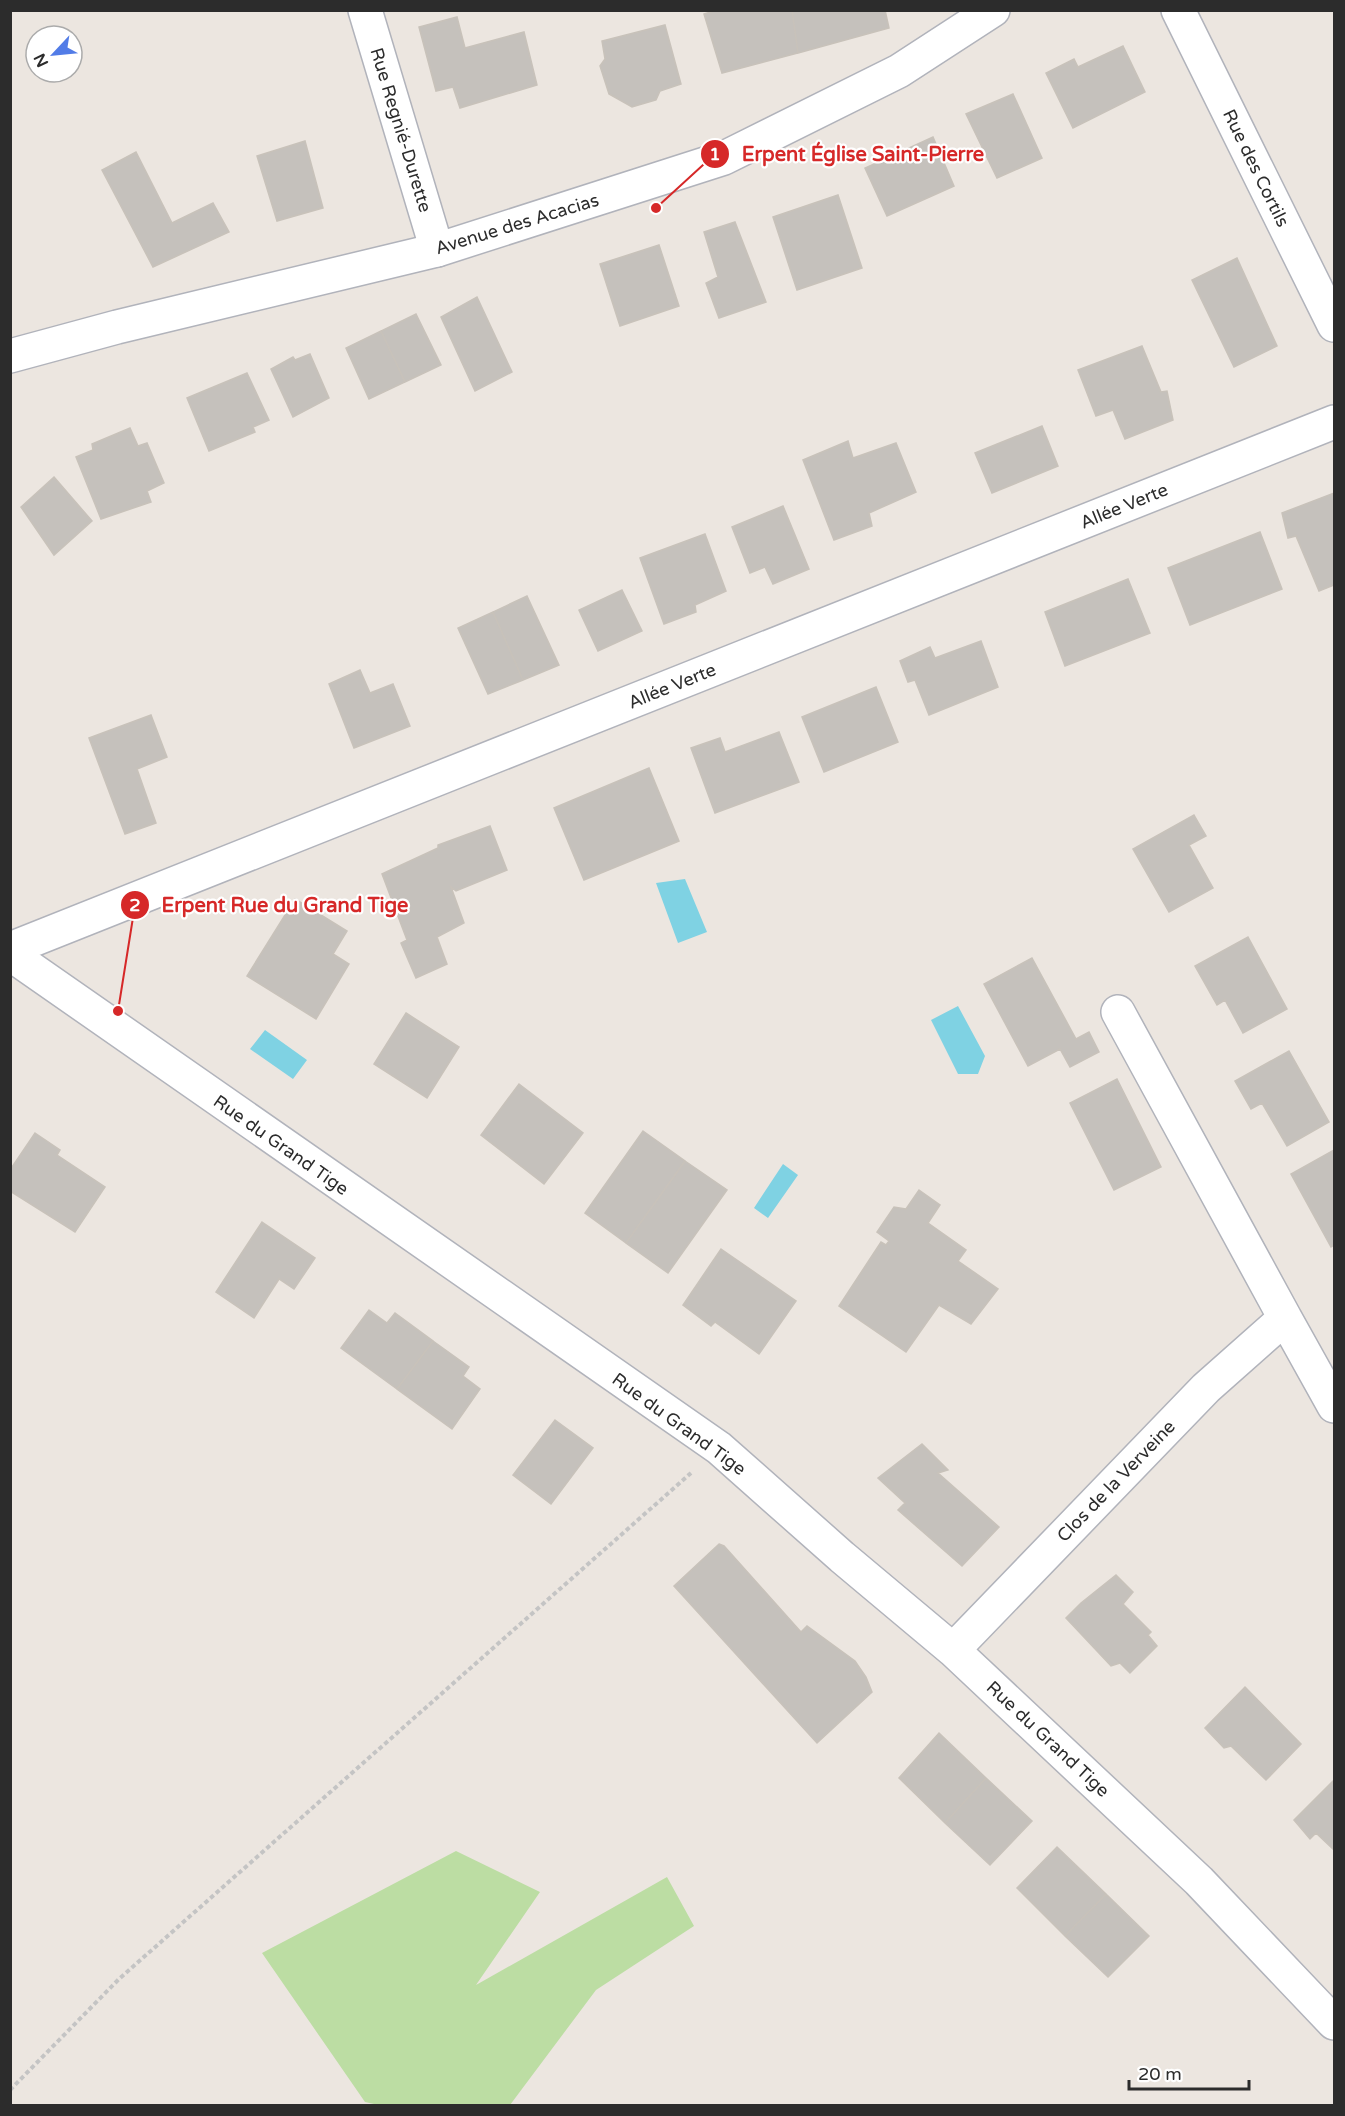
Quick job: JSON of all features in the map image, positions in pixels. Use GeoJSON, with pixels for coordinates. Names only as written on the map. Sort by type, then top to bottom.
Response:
{"type":"FeatureCollection","features":[{"type":"Feature","properties":{"kind":"street","name":"Rue Regnié-Durette"},"geometry":{"type":"LineString","coordinates":[[365,10],[437,250]]}},
{"type":"Feature","properties":{"kind":"street","name":"Avenue des Acacias"},"geometry":{"type":"LineString","coordinates":[[10,356],[117,327],[437,250],[724,158],[899,71],[993,10]]}},
{"type":"Feature","properties":{"kind":"street","name":"Rue des Cortils"},"geometry":{"type":"LineString","coordinates":[[1178,10],[1335,325]]}},
{"type":"Feature","properties":{"kind":"street","name":"Allée Verte"},"geometry":{"type":"LineString","coordinates":[[10,949],[1335,422]]}},
{"type":"Feature","properties":{"kind":"street","name":"Rue du Grand Tige"},"geometry":{"type":"LineString","coordinates":[[10,954],[719,1448],[842,1557],[953,1650],[1199,1881],[1335,2023]]}},
{"type":"Feature","properties":{"kind":"street"},"geometry":{"type":"LineString","coordinates":[[1118,1012],[1335,1406]]}},
{"type":"Feature","properties":{"kind":"street","name":"Clos de la Verveine"},"geometry":{"type":"LineString","coordinates":[[953,1650],[1206,1388],[1285,1318]]}},
{"type":"Feature","properties":{"kind":"path"},"geometry":{"type":"LineString","coordinates":[[10,2090],[119,1979],[719,1448]]}},
{"type":"Feature","properties":{"kind":"green space"},"geometry":{"type":"Polygon","coordinates":[[[456,1851],[540,1892],[476,1985],[667,1877],[694,1926],[596,1990],[510,2105],[383,2106],[365,2102],[262,1953],[456,1851]]]}},
{"type":"Feature","properties":{"kind":"water"},"geometry":{"type":"Polygon","coordinates":[[[685,879],[707,932],[678,943],[656,883],[685,879]]]}},
{"type":"Feature","properties":{"kind":"water"},"geometry":{"type":"Polygon","coordinates":[[[958,1006],[985,1056],[978,1074],[958,1074],[931,1020],[958,1006]]]}},
{"type":"Feature","properties":{"kind":"water"},"geometry":{"type":"Polygon","coordinates":[[[265,1030],[307,1060],[293,1079],[250,1049],[265,1030]]]}},
{"type":"Feature","properties":{"kind":"water"},"geometry":{"type":"Polygon","coordinates":[[[783,1164],[798,1175],[768,1218],[754,1208],[783,1164]]]}},
{"type":"Feature","properties":{"kind":"building"},"geometry":{"type":"Polygon","coordinates":[[[717,10],[792,10],[798,53],[722,73],[704,14],[717,10]]]}},
{"type":"Feature","properties":{"kind":"building"},"geometry":{"type":"Polygon","coordinates":[[[792,10],[885,10],[889,28],[798,53],[792,10]]]}},
{"type":"Feature","properties":{"kind":"building"},"geometry":{"type":"Polygon","coordinates":[[[457,17],[465,48],[524,32],[537,85],[460,108],[453,87],[436,91],[419,27],[457,17]]]}},
{"type":"Feature","properties":{"kind":"building"},"geometry":{"type":"Polygon","coordinates":[[[665,25],[681,84],[660,91],[656,100],[632,107],[609,94],[600,66],[605,59],[602,41],[665,25]]]}},
{"type":"Feature","properties":{"kind":"building"},"geometry":{"type":"Polygon","coordinates":[[[1123,46],[1145,92],[1073,128],[1046,73],[1074,59],[1078,67],[1123,46]]]}},
{"type":"Feature","properties":{"kind":"building"},"geometry":{"type":"Polygon","coordinates":[[[1013,94],[1042,158],[997,178],[966,114],[1013,94]]]}},
{"type":"Feature","properties":{"kind":"building"},"geometry":{"type":"Polygon","coordinates":[[[933,137],[954,186],[887,216],[865,168],[933,137]]]}},
{"type":"Feature","properties":{"kind":"building"},"geometry":{"type":"Polygon","coordinates":[[[305,141],[323,208],[277,221],[257,156],[305,141]]]}},
{"type":"Feature","properties":{"kind":"building"},"geometry":{"type":"Polygon","coordinates":[[[136,152],[172,223],[213,203],[229,232],[153,267],[102,170],[136,152]]]}},
{"type":"Feature","properties":{"kind":"building"},"geometry":{"type":"Polygon","coordinates":[[[838,195],[862,268],[797,290],[773,217],[838,195]]]}},
{"type":"Feature","properties":{"kind":"building"},"geometry":{"type":"Polygon","coordinates":[[[735,222],[766,302],[719,318],[706,283],[718,277],[704,232],[735,222]]]}},
{"type":"Feature","properties":{"kind":"building"},"geometry":{"type":"Polygon","coordinates":[[[659,245],[679,306],[620,326],[600,264],[659,245]]]}},
{"type":"Feature","properties":{"kind":"building"},"geometry":{"type":"Polygon","coordinates":[[[1237,258],[1277,346],[1234,367],[1192,280],[1237,258]]]}},
{"type":"Feature","properties":{"kind":"building"},"geometry":{"type":"Polygon","coordinates":[[[477,297],[512,372],[475,391],[441,317],[477,297]]]}},
{"type":"Feature","properties":{"kind":"building"},"geometry":{"type":"Polygon","coordinates":[[[416,314],[441,365],[405,382],[381,331],[416,314]]]}},
{"type":"Feature","properties":{"kind":"building"},"geometry":{"type":"Polygon","coordinates":[[[381,331],[405,382],[369,399],[346,348],[381,331]]]}},
{"type":"Feature","properties":{"kind":"building"},"geometry":{"type":"Polygon","coordinates":[[[1142,346],[1161,392],[1167,391],[1173,420],[1125,439],[1113,410],[1096,416],[1078,370],[1142,346]]]}},
{"type":"Feature","properties":{"kind":"building"},"geometry":{"type":"Polygon","coordinates":[[[310,354],[329,398],[293,417],[271,369],[293,357],[295,360],[310,354]]]}},
{"type":"Feature","properties":{"kind":"building"},"geometry":{"type":"Polygon","coordinates":[[[247,373],[269,420],[253,427],[255,432],[209,451],[187,398],[247,373]]]}},
{"type":"Feature","properties":{"kind":"building"},"geometry":{"type":"Polygon","coordinates":[[[1042,426],[1058,466],[992,493],[975,453],[1042,426]]]}},
{"type":"Feature","properties":{"kind":"building"},"geometry":{"type":"Polygon","coordinates":[[[130,428],[138,446],[147,443],[164,483],[147,491],[151,502],[101,519],[76,457],[93,450],[92,444],[130,428]]]}},
{"type":"Feature","properties":{"kind":"building"},"geometry":{"type":"Polygon","coordinates":[[[848,441],[853,458],[896,443],[916,492],[869,513],[872,526],[834,540],[803,460],[848,441]]]}},
{"type":"Feature","properties":{"kind":"building"},"geometry":{"type":"Polygon","coordinates":[[[54,477],[92,521],[54,555],[21,507],[54,477]]]}},
{"type":"Feature","properties":{"kind":"building"},"geometry":{"type":"Polygon","coordinates":[[[1334,493],[1334,585],[1319,591],[1296,536],[1288,538],[1282,513],[1334,493]]]}},
{"type":"Feature","properties":{"kind":"building"},"geometry":{"type":"Polygon","coordinates":[[[783,506],[809,569],[773,584],[765,567],[750,573],[732,527],[783,506]]]}},
{"type":"Feature","properties":{"kind":"building"},"geometry":{"type":"Polygon","coordinates":[[[1260,532],[1282,589],[1190,625],[1168,568],[1260,532]]]}},
{"type":"Feature","properties":{"kind":"building"},"geometry":{"type":"Polygon","coordinates":[[[705,534],[726,591],[695,605],[696,612],[664,624],[640,558],[705,534]]]}},
{"type":"Feature","properties":{"kind":"building"},"geometry":{"type":"Polygon","coordinates":[[[1128,579],[1150,633],[1065,666],[1045,612],[1128,579]]]}},
{"type":"Feature","properties":{"kind":"building"},"geometry":{"type":"Polygon","coordinates":[[[622,590],[642,631],[598,651],[579,610],[622,590]]]}},
{"type":"Feature","properties":{"kind":"building"},"geometry":{"type":"Polygon","coordinates":[[[527,596],[559,665],[523,680],[493,612],[527,596]]]}},
{"type":"Feature","properties":{"kind":"building"},"geometry":{"type":"Polygon","coordinates":[[[493,612],[523,680],[488,694],[458,628],[493,612]]]}},
{"type":"Feature","properties":{"kind":"building"},"geometry":{"type":"Polygon","coordinates":[[[981,641],[998,687],[929,715],[915,680],[908,682],[900,661],[930,647],[935,658],[981,641]]]}},
{"type":"Feature","properties":{"kind":"building"},"geometry":{"type":"Polygon","coordinates":[[[360,670],[370,693],[393,684],[410,726],[354,748],[329,684],[360,670]]]}},
{"type":"Feature","properties":{"kind":"building"},"geometry":{"type":"Polygon","coordinates":[[[876,687],[898,742],[824,772],[802,717],[876,687]]]}},
{"type":"Feature","properties":{"kind":"building"},"geometry":{"type":"Polygon","coordinates":[[[151,715],[167,757],[137,769],[156,823],[125,834],[89,738],[151,715]]]}},
{"type":"Feature","properties":{"kind":"building"},"geometry":{"type":"Polygon","coordinates":[[[779,732],[799,782],[715,813],[691,748],[720,738],[725,752],[779,732]]]}},
{"type":"Feature","properties":{"kind":"building"},"geometry":{"type":"Polygon","coordinates":[[[649,768],[679,841],[584,880],[554,808],[649,768]]]}},
{"type":"Feature","properties":{"kind":"building"},"geometry":{"type":"Polygon","coordinates":[[[1194,815],[1206,836],[1189,845],[1213,888],[1169,912],[1133,849],[1194,815]]]}},
{"type":"Feature","properties":{"kind":"building"},"geometry":{"type":"Polygon","coordinates":[[[490,826],[507,870],[456,891],[451,887],[464,923],[437,937],[447,964],[416,978],[401,943],[407,940],[382,874],[438,848],[438,845],[490,826]]]}},
{"type":"Feature","properties":{"kind":"building"},"geometry":{"type":"Polygon","coordinates":[[[295,899],[347,931],[333,954],[349,964],[316,1019],[247,976],[295,899]]]}},
{"type":"Feature","properties":{"kind":"building"},"geometry":{"type":"Polygon","coordinates":[[[1248,937],[1287,1009],[1243,1033],[1225,1000],[1217,1005],[1195,966],[1248,937]]]}},
{"type":"Feature","properties":{"kind":"building"},"geometry":{"type":"Polygon","coordinates":[[[1032,958],[1076,1039],[1089,1032],[1099,1052],[1070,1067],[1060,1049],[1028,1066],[984,984],[1032,958]]]}},
{"type":"Feature","properties":{"kind":"building"},"geometry":{"type":"Polygon","coordinates":[[[406,1013],[459,1047],[427,1098],[374,1064],[406,1013]]]}},
{"type":"Feature","properties":{"kind":"building"},"geometry":{"type":"Polygon","coordinates":[[[1289,1051],[1329,1122],[1287,1146],[1262,1103],[1251,1109],[1235,1081],[1289,1051]]]}},
{"type":"Feature","properties":{"kind":"building"},"geometry":{"type":"Polygon","coordinates":[[[1117,1079],[1161,1167],[1114,1190],[1070,1103],[1117,1079]]]}},
{"type":"Feature","properties":{"kind":"building"},"geometry":{"type":"Polygon","coordinates":[[[519,1084],[583,1133],[544,1184],[481,1135],[519,1084]]]}},
{"type":"Feature","properties":{"kind":"building"},"geometry":{"type":"Polygon","coordinates":[[[643,1131],[685,1161],[626,1243],[585,1213],[643,1131]]]}},
{"type":"Feature","properties":{"kind":"building"},"geometry":{"type":"Polygon","coordinates":[[[35,1133],[60,1150],[57,1155],[105,1187],[75,1232],[10,1191],[10,1170],[35,1133]]]}},
{"type":"Feature","properties":{"kind":"building"},"geometry":{"type":"Polygon","coordinates":[[[1334,1150],[1334,1245],[1331,1247],[1291,1174],[1334,1150]]]}},
{"type":"Feature","properties":{"kind":"building"},"geometry":{"type":"Polygon","coordinates":[[[685,1161],[727,1190],[668,1273],[626,1243],[685,1161]]]}},
{"type":"Feature","properties":{"kind":"building"},"geometry":{"type":"Polygon","coordinates":[[[919,1190],[940,1205],[928,1223],[966,1250],[958,1261],[998,1289],[971,1324],[939,1305],[906,1352],[839,1306],[881,1242],[886,1245],[889,1241],[877,1232],[894,1207],[906,1209],[919,1190]]]}},
{"type":"Feature","properties":{"kind":"building"},"geometry":{"type":"Polygon","coordinates":[[[262,1222],[315,1258],[294,1289],[279,1279],[254,1318],[216,1292],[262,1222]]]}},
{"type":"Feature","properties":{"kind":"building"},"geometry":{"type":"Polygon","coordinates":[[[721,1249],[796,1301],[759,1354],[715,1322],[711,1326],[683,1305],[721,1249]]]}},
{"type":"Feature","properties":{"kind":"building"},"geometry":{"type":"Polygon","coordinates":[[[369,1310],[387,1323],[395,1313],[433,1341],[397,1389],[341,1348],[369,1310]]]}},
{"type":"Feature","properties":{"kind":"building"},"geometry":{"type":"Polygon","coordinates":[[[433,1341],[469,1367],[463,1376],[480,1389],[452,1429],[397,1389],[433,1341]]]}},
{"type":"Feature","properties":{"kind":"building"},"geometry":{"type":"Polygon","coordinates":[[[555,1420],[593,1448],[551,1504],[513,1475],[555,1420]]]}},
{"type":"Feature","properties":{"kind":"building"},"geometry":{"type":"Polygon","coordinates":[[[922,1444],[948,1470],[938,1473],[999,1527],[962,1566],[898,1510],[905,1503],[878,1478],[922,1444]]]}},
{"type":"Feature","properties":{"kind":"building"},"geometry":{"type":"Polygon","coordinates":[[[719,1544],[724,1546],[801,1632],[807,1626],[855,1661],[866,1677],[872,1692],[817,1743],[674,1586],[719,1544]]]}},
{"type":"Feature","properties":{"kind":"building"},"geometry":{"type":"Polygon","coordinates":[[[1116,1575],[1133,1592],[1123,1604],[1151,1632],[1148,1635],[1157,1646],[1130,1673],[1120,1663],[1111,1666],[1066,1618],[1116,1575]]]}},
{"type":"Feature","properties":{"kind":"building"},"geometry":{"type":"Polygon","coordinates":[[[1245,1687],[1301,1744],[1266,1780],[1231,1746],[1224,1748],[1205,1728],[1245,1687]]]}},
{"type":"Feature","properties":{"kind":"building"},"geometry":{"type":"Polygon","coordinates":[[[939,1733],[986,1778],[945,1823],[899,1778],[939,1733]]]}},
{"type":"Feature","properties":{"kind":"building"},"geometry":{"type":"Polygon","coordinates":[[[986,1778],[1032,1821],[990,1865],[945,1823],[986,1778]]]}},
{"type":"Feature","properties":{"kind":"building"},"geometry":{"type":"Polygon","coordinates":[[[1334,1780],[1334,1850],[1316,1833],[1310,1839],[1294,1820],[1334,1780]]]}},
{"type":"Feature","properties":{"kind":"building"},"geometry":{"type":"Polygon","coordinates":[[[1057,1847],[1106,1894],[1065,1936],[1017,1888],[1057,1847]]]}},
{"type":"Feature","properties":{"kind":"building"},"geometry":{"type":"Polygon","coordinates":[[[1106,1894],[1149,1936],[1108,1977],[1065,1936],[1106,1894]]]}},
{"type":"Feature","properties":{"kind":"place","name":"Erpent Église Saint-Pierre"},"geometry":{"type":"Point","coordinates":[656,208]}},
{"type":"Feature","properties":{"kind":"place","name":"Erpent Rue du Grand Tige"},"geometry":{"type":"Point","coordinates":[118,1011]}}]}
